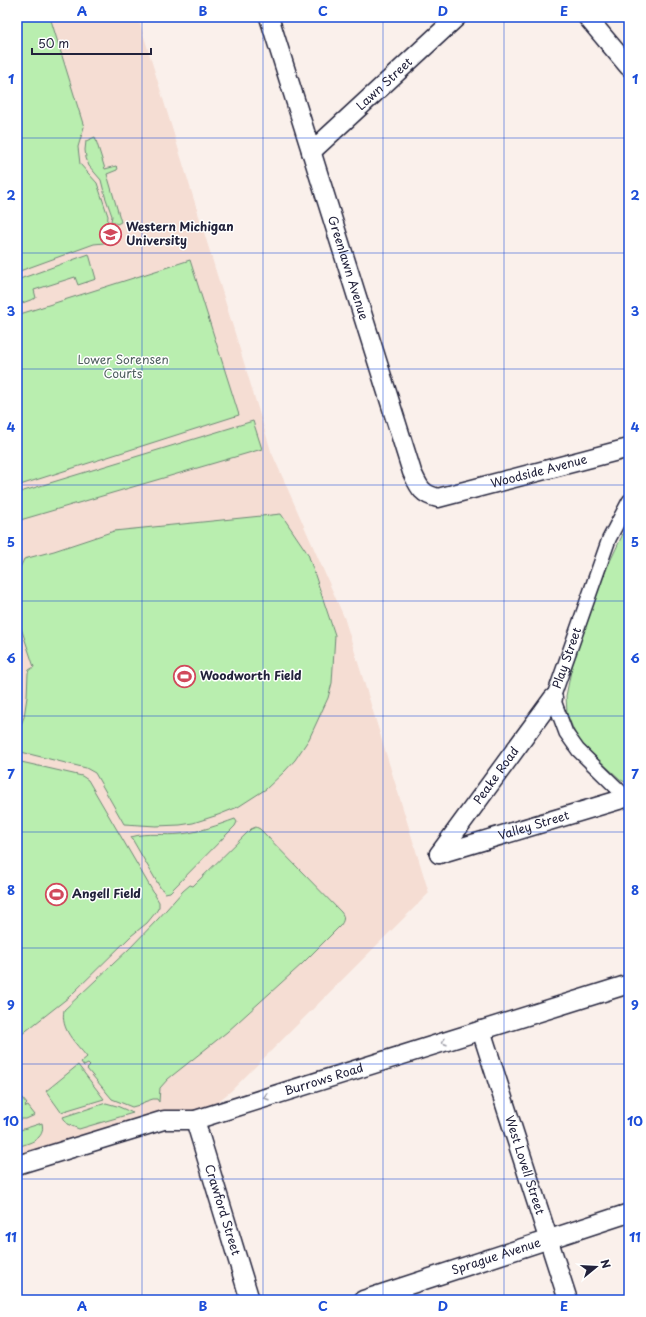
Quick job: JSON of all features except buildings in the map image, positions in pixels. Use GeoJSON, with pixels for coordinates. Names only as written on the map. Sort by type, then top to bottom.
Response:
{"type":"FeatureCollection","features":[{"type":"Feature","properties":{"kind":"street","name":"Greenlawn Avenue"},"geometry":{"type":"LineString","coordinates":[[269,17],[412,472],[420,489],[429,496],[438,498],[448,496]]}},
{"type":"Feature","properties":{"kind":"street","name":"Lawn Street"},"geometry":{"type":"LineString","coordinates":[[311,152],[457,17]]}},
{"type":"Feature","properties":{"kind":"street"},"geometry":{"type":"LineString","coordinates":[[587,17],[629,67]]}},
{"type":"Feature","properties":{"kind":"street","name":"Woodside Avenue"},"geometry":{"type":"LineString","coordinates":[[448,496],[629,448]]}},
{"type":"Feature","properties":{"kind":"street","name":"Play Street"},"geometry":{"type":"LineString","coordinates":[[628,800],[578,750],[566,734],[553,698],[609,539],[629,502]]}},
{"type":"Feature","properties":{"kind":"street","name":"Peake Road"},"geometry":{"type":"LineString","coordinates":[[439,854],[553,698]]}},
{"type":"Feature","properties":{"kind":"street","name":"Valley Street"},"geometry":{"type":"LineString","coordinates":[[439,854],[628,800]]}},
{"type":"Feature","properties":{"kind":"street","name":"Burrows Road"},"geometry":{"type":"LineString","coordinates":[[17,1166],[164,1120],[195,1120],[235,1106],[629,984]]}},
{"type":"Feature","properties":{"kind":"street","name":"West Lovell Street"},"geometry":{"type":"LineString","coordinates":[[481,1030],[568,1300]]}},
{"type":"Feature","properties":{"kind":"street","name":"Crawford Street"},"geometry":{"type":"LineString","coordinates":[[195,1120],[250,1300]]}},
{"type":"Feature","properties":{"kind":"street","name":"Sprague Avenue"},"geometry":{"type":"LineString","coordinates":[[364,1300],[629,1212]]}},
{"type":"Feature","properties":{"kind":"shaded area"},"geometry":{"type":"Polygon","coordinates":[[[17,17],[138,17],[271,451],[344,617],[429,893],[231,1091],[195,1120],[17,1165],[17,17]]]}},
{"type":"Feature","properties":{"kind":"green space"},"geometry":{"type":"Polygon","coordinates":[[[17,17],[50,17],[84,127],[78,147],[80,164],[97,183],[108,216],[106,241],[104,243],[94,244],[17,272],[17,17]]]}},
{"type":"Feature","properties":{"kind":"green space"},"geometry":{"type":"Polygon","coordinates":[[[95,137],[105,169],[116,166],[118,168],[117,170],[107,174],[121,222],[117,224],[111,221],[112,216],[101,180],[89,166],[86,158],[86,141],[95,137]]]}},
{"type":"Feature","properties":{"kind":"green space"},"geometry":{"type":"Polygon","coordinates":[[[89,254],[96,279],[78,285],[75,277],[34,290],[36,298],[17,305],[17,280],[89,254]]]}},
{"type":"Feature","properties":{"kind":"green space","name":"Lower Sorensen Courts"},"geometry":{"type":"Polygon","coordinates":[[[190,260],[239,415],[17,486],[17,315],[190,260]]]}},
{"type":"Feature","properties":{"kind":"green space"},"geometry":{"type":"Polygon","coordinates":[[[253,421],[262,449],[17,521],[17,493],[253,421]]]}},
{"type":"Feature","properties":{"kind":"green space","name":"Woodworth Field"},"geometry":{"type":"Polygon","coordinates":[[[281,514],[308,554],[335,635],[332,683],[328,698],[309,739],[295,760],[266,789],[238,807],[193,823],[156,826],[124,824],[95,773],[86,768],[17,751],[17,735],[24,717],[27,697],[28,673],[29,670],[34,667],[17,616],[17,574],[24,559],[54,551],[114,531],[281,514]]]}},
{"type":"Feature","properties":{"kind":"green space"},"geometry":{"type":"Polygon","coordinates":[[[629,521],[629,784],[621,780],[577,738],[567,714],[566,696],[573,661],[596,595],[629,521]]]}},
{"type":"Feature","properties":{"kind":"green space"},"geometry":{"type":"Polygon","coordinates":[[[17,761],[82,776],[88,780],[159,902],[159,907],[147,923],[131,936],[69,997],[17,1038],[17,761]]]}},
{"type":"Feature","properties":{"kind":"green space"},"geometry":{"type":"Polygon","coordinates":[[[235,819],[237,822],[235,826],[170,892],[165,893],[161,889],[131,837],[195,832],[235,819]]]}},
{"type":"Feature","properties":{"kind":"green space"},"geometry":{"type":"Polygon","coordinates":[[[256,827],[260,829],[341,912],[344,919],[340,926],[302,964],[227,1032],[168,1079],[160,1088],[159,1102],[157,1099],[153,1099],[132,1107],[112,1099],[87,1069],[90,1066],[88,1064],[84,1066],[81,1062],[87,1057],[70,1036],[64,1024],[64,1010],[129,949],[183,891],[190,885],[193,886],[251,829],[256,827]]]}},
{"type":"Feature","properties":{"kind":"green space"},"geometry":{"type":"Polygon","coordinates":[[[78,1065],[104,1099],[61,1112],[46,1091],[78,1065]]]}},
{"type":"Feature","properties":{"kind":"green space"},"geometry":{"type":"Polygon","coordinates":[[[17,1092],[27,1104],[25,1106],[28,1106],[35,1115],[26,1119],[17,1119],[17,1092]]]}},
{"type":"Feature","properties":{"kind":"green space"},"geometry":{"type":"Polygon","coordinates":[[[106,1103],[133,1113],[79,1129],[67,1124],[63,1117],[106,1103]]]}},
{"type":"Feature","properties":{"kind":"green space"},"geometry":{"type":"Polygon","coordinates":[[[42,1123],[43,1129],[36,1140],[17,1147],[17,1131],[42,1123]]]}},
{"type":"Feature","properties":{"kind":"place","name":"Western Michigan University"},"geometry":{"type":"Point","coordinates":[111,234]}},
{"type":"Feature","properties":{"kind":"place","name":"Woodworth Field"},"geometry":{"type":"Point","coordinates":[185,676]}},
{"type":"Feature","properties":{"kind":"place","name":"Angell Field"},"geometry":{"type":"Point","coordinates":[57,894]}}]}
